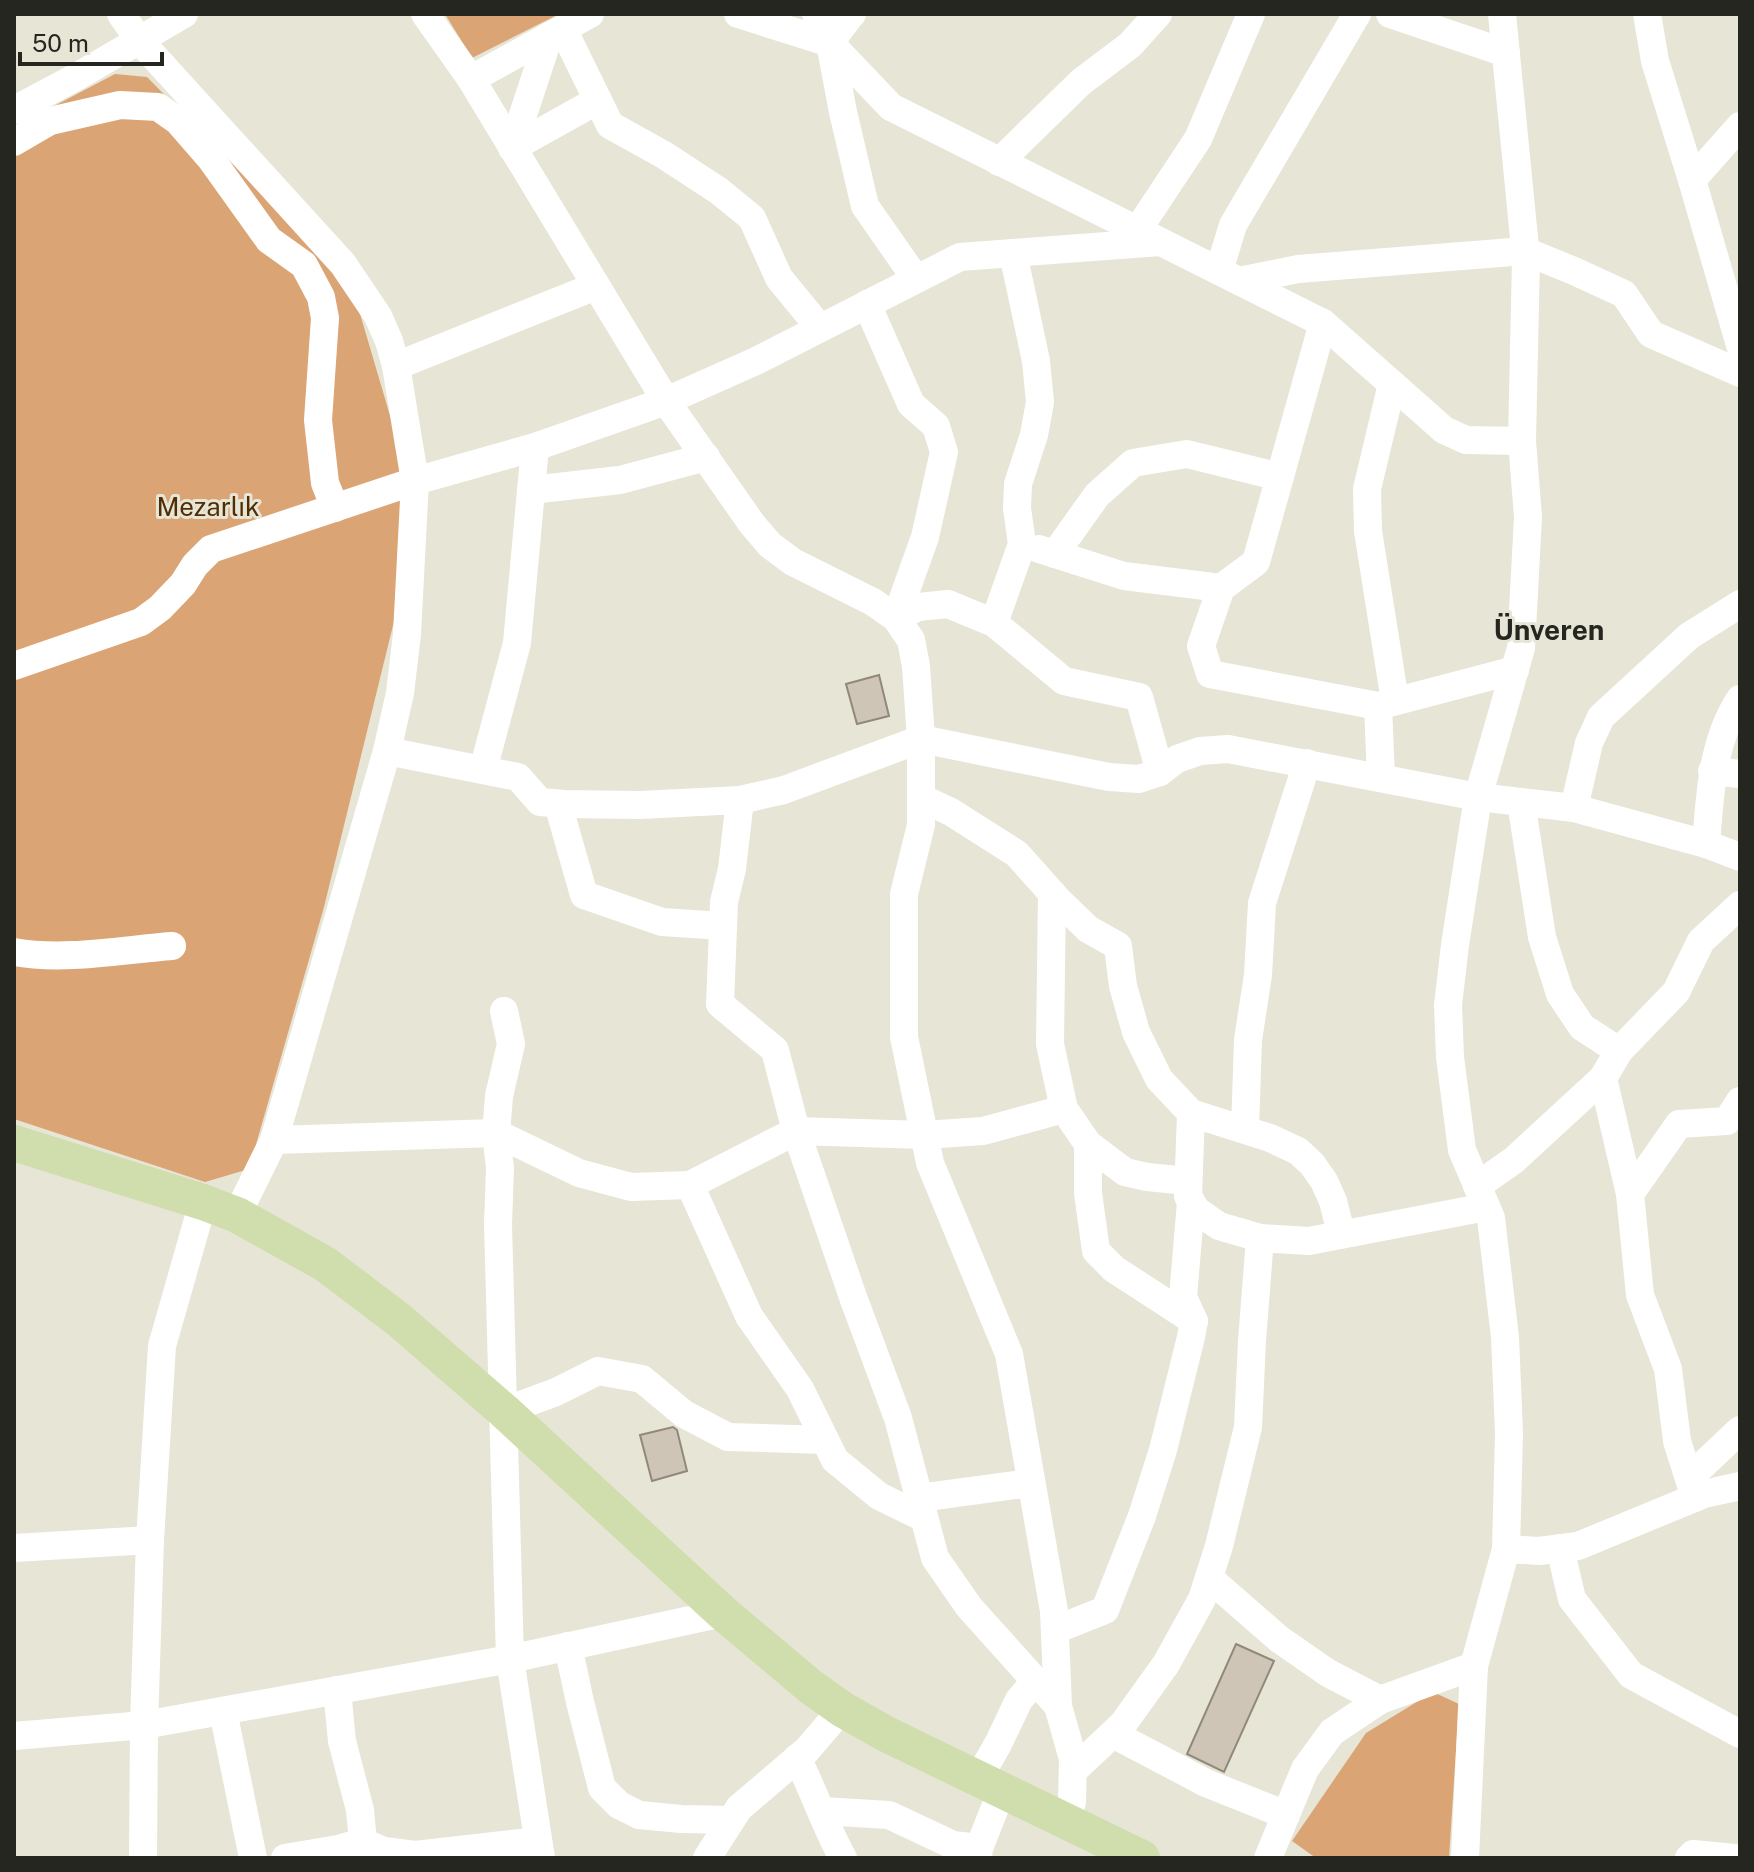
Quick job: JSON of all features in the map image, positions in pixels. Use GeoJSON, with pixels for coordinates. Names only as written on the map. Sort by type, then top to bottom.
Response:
{"type":"FeatureCollection","features":[{"type":"Feature","properties":{"kind":"main road"},"geometry":{"type":"LineString","coordinates":[[14,1143],[237,1215],[325,1264],[399,1320],[504,1411],[723,1613],[811,1687],[886,1734],[1142,1858]]}},
{"type":"Feature","properties":{"kind":"street"},"geometry":{"type":"LineString","coordinates":[[121,14],[139,40],[343,264],[378,316],[396,366],[415,481],[407,634],[400,693],[387,751],[274,1140],[237,1215]]}},
{"type":"Feature","properties":{"kind":"street"},"geometry":{"type":"LineString","coordinates":[[14,110],[184,14]]}},
{"type":"Feature","properties":{"kind":"street"},"geometry":{"type":"LineString","coordinates":[[425,14],[471,79],[666,401],[752,524],[770,545],[793,562],[873,602],[896,618],[911,640],[921,739],[921,825],[904,894],[904,1037],[930,1163],[1009,1354],[1054,1611],[1058,1706],[1073,1759],[1072,1802],[1066,1821]]}},
{"type":"Feature","properties":{"kind":"street"},"geometry":{"type":"LineString","coordinates":[[471,79],[590,14]]}},
{"type":"Feature","properties":{"kind":"street"},"geometry":{"type":"LineString","coordinates":[[738,14],[830,43],[891,107],[1323,323],[1444,430],[1466,440],[1522,441]]}},
{"type":"Feature","properties":{"kind":"street"},"geometry":{"type":"LineString","coordinates":[[816,14],[830,43],[865,206],[916,279]]}},
{"type":"Feature","properties":{"kind":"street"},"geometry":{"type":"LineString","coordinates":[[830,43],[852,14]]}},
{"type":"Feature","properties":{"kind":"street"},"geometry":{"type":"LineString","coordinates":[[999,162],[1081,82],[1130,45],[1158,14]]}},
{"type":"Feature","properties":{"kind":"street"},"geometry":{"type":"LineString","coordinates":[[1149,236],[1198,139],[1251,14]]}},
{"type":"Feature","properties":{"kind":"street"},"geometry":{"type":"LineString","coordinates":[[1229,276],[1233,225],[1357,14]]}},
{"type":"Feature","properties":{"kind":"street"},"geometry":{"type":"LineString","coordinates":[[1390,14],[1506,53]]}},
{"type":"Feature","properties":{"kind":"street"},"geometry":{"type":"LineString","coordinates":[[1465,1858],[1474,1666],[1506,1549],[1509,1433],[1505,1337],[1491,1218],[1462,1150],[1450,1057],[1448,1005],[1478,797],[1521,648],[1528,517],[1522,441],[1525,251],[1502,14]]}},
{"type":"Feature","properties":{"kind":"street"},"geometry":{"type":"LineString","coordinates":[[1647,14],[1655,61],[1740,345]]}},
{"type":"Feature","properties":{"kind":"street"},"geometry":{"type":"LineString","coordinates":[[556,32],[610,125],[719,191],[752,218],[779,278],[820,328]]}},
{"type":"Feature","properties":{"kind":"street"},"geometry":{"type":"LineString","coordinates":[[512,148],[556,32]]}},
{"type":"Feature","properties":{"kind":"street"},"geometry":{"type":"LineString","coordinates":[[512,148],[598,100]]}},
{"type":"Feature","properties":{"kind":"street"},"geometry":{"type":"LineString","coordinates":[[14,142],[50,121],[120,105],[158,107],[178,121],[211,159],[269,240],[304,265],[321,297],[325,318],[318,420],[325,483],[335,508]]}},
{"type":"Feature","properties":{"kind":"street"},"geometry":{"type":"LineString","coordinates":[[1692,180],[1740,126]]}},
{"type":"Feature","properties":{"kind":"street"},"geometry":{"type":"LineString","coordinates":[[14,666],[141,622],[160,608],[211,549],[415,481],[535,447],[666,401],[756,361],[960,257],[1149,236]]}},
{"type":"Feature","properties":{"kind":"street"},"geometry":{"type":"LineString","coordinates":[[1229,276],[1525,251],[1624,294],[1651,334],[1740,373]]}},
{"type":"Feature","properties":{"kind":"street"},"geometry":{"type":"LineString","coordinates":[[994,623],[1022,544],[1017,508],[1018,484],[1034,435],[1040,402],[1036,361],[1013,253]]}},
{"type":"Feature","properties":{"kind":"street"},"geometry":{"type":"LineString","coordinates":[[396,366],[596,286]]}},
{"type":"Feature","properties":{"kind":"street"},"geometry":{"type":"LineString","coordinates":[[867,304],[911,404],[936,426],[944,452],[925,537],[896,618]]}},
{"type":"Feature","properties":{"kind":"street"},"geometry":{"type":"LineString","coordinates":[[1323,323],[1256,562],[1221,588],[1201,646],[1210,674],[1387,703],[1515,670]]}},
{"type":"Feature","properties":{"kind":"street"},"geometry":{"type":"LineString","coordinates":[[1381,778],[1387,703],[1368,531],[1367,489],[1392,384]]}},
{"type":"Feature","properties":{"kind":"street"},"geometry":{"type":"LineString","coordinates":[[483,770],[517,643],[535,447]]}},
{"type":"Feature","properties":{"kind":"street"},"geometry":{"type":"LineString","coordinates":[[1055,554],[1097,495],[1133,463],[1187,454],[1280,477]]}},
{"type":"Feature","properties":{"kind":"street"},"geometry":{"type":"LineString","coordinates":[[531,490],[620,480],[706,457]]}},
{"type":"Feature","properties":{"kind":"street"},"geometry":{"type":"LineString","coordinates":[[1022,544],[1124,576],[1221,588]]}},
{"type":"Feature","properties":{"kind":"street"},"geometry":{"type":"LineString","coordinates":[[896,618],[918,607],[948,604],[994,623],[1064,681],[1139,697],[1160,772]]}},
{"type":"Feature","properties":{"kind":"street"},"geometry":{"type":"LineString","coordinates":[[1574,808],[1589,743],[1601,717],[1689,636],[1740,604]]}},
{"type":"Feature","properties":{"kind":"street"},"geometry":{"type":"LineString","coordinates":[[1706,844],[1712,771],[1732,711],[1740,699]]}},
{"type":"Feature","properties":{"kind":"street"},"geometry":{"type":"LineString","coordinates":[[387,751],[518,777],[540,802],[640,805],[740,800],[784,790],[921,739],[1109,777],[1139,779],[1200,751],[1228,749],[1478,797],[1574,808],[1706,844],[1740,857]]}},
{"type":"Feature","properties":{"kind":"street"},"geometry":{"type":"LineString","coordinates":[[1245,1129],[1248,1040],[1258,975],[1262,903],[1307,763]]}},
{"type":"Feature","properties":{"kind":"street"},"geometry":{"type":"LineString","coordinates":[[1712,771],[1740,774]]}},
{"type":"Feature","properties":{"kind":"street"},"geometry":{"type":"LineString","coordinates":[[921,798],[951,812],[1017,854],[1088,929],[1118,946],[1123,986],[1136,1032],[1159,1079],[1191,1113],[1245,1129],[1298,1151],[1324,1181],[1341,1233]]}},
{"type":"Feature","properties":{"kind":"street"},"geometry":{"type":"LineString","coordinates":[[740,800],[732,869],[724,902],[720,1004],[775,1050],[796,1131],[898,1418],[935,1558],[969,1607],[1058,1706]]}},
{"type":"Feature","properties":{"kind":"street"},"geometry":{"type":"LineString","coordinates":[[1521,802],[1542,937],[1560,994],[1582,1027],[1619,1051]]}},
{"type":"Feature","properties":{"kind":"street"},"geometry":{"type":"LineString","coordinates":[[558,804],[584,895],[662,922],[723,926]]}},
{"type":"Feature","properties":{"kind":"street"},"geometry":{"type":"LineString","coordinates":[[1052,893],[1050,1044],[1064,1109],[1088,1144],[1125,1172],[1190,1191]]}},
{"type":"Feature","properties":{"kind":"street"},"geometry":{"type":"LineString","coordinates":[[1190,1191],[1196,1210],[1219,1226],[1260,1238],[1309,1241],[1481,1196],[1514,1160],[1603,1078],[1619,1051],[1676,992],[1701,941],[1740,905]]}},
{"type":"Feature","properties":{"kind":"street"},"geometry":{"type":"LineString","coordinates":[[14,952],[66,955],[172,946]]}},
{"type":"Feature","properties":{"kind":"street"},"geometry":{"type":"LineString","coordinates":[[285,1858],[363,1842],[384,1851],[415,1855],[539,1850],[510,1659],[498,1225],[500,1168],[496,1133],[499,1096],[511,1044],[504,1011]]}},
{"type":"Feature","properties":{"kind":"street"},"geometry":{"type":"LineString","coordinates":[[1603,1078],[1630,1194],[1640,1295],[1668,1369],[1677,1441],[1692,1488]]}},
{"type":"Feature","properties":{"kind":"street"},"geometry":{"type":"LineString","coordinates":[[1630,1194],[1679,1124],[1727,1121],[1740,1101]]}},
{"type":"Feature","properties":{"kind":"street"},"geometry":{"type":"LineString","coordinates":[[274,1140],[496,1133],[579,1173],[631,1187],[690,1185],[796,1131],[924,1135],[983,1131],[1064,1109]]}},
{"type":"Feature","properties":{"kind":"street"},"geometry":{"type":"LineString","coordinates":[[1055,1630],[1105,1610],[1142,1516],[1163,1450],[1194,1321],[1183,1297],[1191,1113]]}},
{"type":"Feature","properties":{"kind":"street"},"geometry":{"type":"LineString","coordinates":[[1088,1144],[1088,1193],[1096,1251],[1114,1269],[1194,1321]]}},
{"type":"Feature","properties":{"kind":"street"},"geometry":{"type":"LineString","coordinates":[[690,1185],[749,1316],[800,1389],[835,1460],[879,1496],[922,1508],[1031,1483]]}},
{"type":"Feature","properties":{"kind":"street"},"geometry":{"type":"LineString","coordinates":[[143,1858],[150,1540],[162,1346],[203,1202]]}},
{"type":"Feature","properties":{"kind":"street"},"geometry":{"type":"LineString","coordinates":[[1073,1771],[1123,1724],[1166,1664],[1202,1599],[1219,1546],[1248,1427],[1260,1238]]}},
{"type":"Feature","properties":{"kind":"street"},"geometry":{"type":"LineString","coordinates":[[504,1411],[556,1392],[598,1371],[642,1379],[684,1414],[728,1437],[825,1440]]}},
{"type":"Feature","properties":{"kind":"street"},"geometry":{"type":"LineString","coordinates":[[1506,1549],[1539,1551],[1578,1546],[1692,1488],[1740,1430]]}},
{"type":"Feature","properties":{"kind":"street"},"geometry":{"type":"LineString","coordinates":[[1692,1488],[1740,1486]]}},
{"type":"Feature","properties":{"kind":"street"},"geometry":{"type":"LineString","coordinates":[[14,1548],[150,1540]]}},
{"type":"Feature","properties":{"kind":"street"},"geometry":{"type":"LineString","coordinates":[[1560,1548],[1572,1599],[1631,1675],[1740,1734]]}},
{"type":"Feature","properties":{"kind":"street"},"geometry":{"type":"LineString","coordinates":[[1209,1578],[1279,1639],[1328,1673],[1380,1700]]}},
{"type":"Feature","properties":{"kind":"street"},"geometry":{"type":"LineString","coordinates":[[14,1736],[144,1725],[510,1659],[723,1613]]}},
{"type":"Feature","properties":{"kind":"street"},"geometry":{"type":"LineString","coordinates":[[568,1646],[602,1788],[619,1805],[639,1815],[731,1820]]}},
{"type":"Feature","properties":{"kind":"street"},"geometry":{"type":"LineString","coordinates":[[1268,1858],[1305,1769],[1332,1732],[1380,1700],[1474,1666]]}},
{"type":"Feature","properties":{"kind":"street"},"geometry":{"type":"LineString","coordinates":[[822,1811],[889,1815],[953,1845],[978,1853],[998,1744],[1019,1700],[1035,1681]]}},
{"type":"Feature","properties":{"kind":"street"},"geometry":{"type":"LineString","coordinates":[[337,1690],[342,1741],[360,1810],[363,1842]]}},
{"type":"Feature","properties":{"kind":"street"},"geometry":{"type":"LineString","coordinates":[[707,1858],[739,1808],[807,1750],[842,1709]]}},
{"type":"Feature","properties":{"kind":"street"},"geometry":{"type":"LineString","coordinates":[[223,1711],[253,1858]]}},
{"type":"Feature","properties":{"kind":"street"},"geometry":{"type":"LineString","coordinates":[[1113,1734],[1206,1783],[1286,1815]]}},
{"type":"Feature","properties":{"kind":"street"},"geometry":{"type":"LineString","coordinates":[[797,1758],[843,1858]]}},
{"type":"Feature","properties":{"kind":"street"},"geometry":{"type":"LineString","coordinates":[[1728,1857],[1740,1844]]}},
{"type":"Feature","properties":{"kind":"street"},"geometry":{"type":"LineString","coordinates":[[1689,1858],[1693,1854],[1735,1858]]}},
{"type":"Feature","properties":{"kind":"green space"},"geometry":{"type":"Polygon","coordinates":[[[445,14],[559,14],[472,58],[445,14]]]}},
{"type":"Feature","properties":{"kind":"green space","name":"Mezarlık"},"geometry":{"type":"Polygon","coordinates":[[[115,74],[147,77],[353,290],[396,436],[405,500],[397,609],[324,907],[249,1169],[205,1182],[14,1119],[14,127],[115,74]]]}},
{"type":"Feature","properties":{"kind":"green space"},"geometry":{"type":"Polygon","coordinates":[[[1433,1692],[1459,1704],[1449,1858],[1316,1858],[1292,1841],[1366,1733],[1433,1692]]]}},
{"type":"Feature","properties":{"kind":"building"},"geometry":{"type":"Polygon","coordinates":[[[879,675],[889,716],[857,724],[846,684],[879,675]]]}},
{"type":"Feature","properties":{"kind":"building"},"geometry":{"type":"Polygon","coordinates":[[[673,1427],[677,1430],[687,1471],[652,1481],[640,1435],[673,1427]]]}},
{"type":"Feature","properties":{"kind":"building"},"geometry":{"type":"Polygon","coordinates":[[[1236,1644],[1274,1661],[1224,1772],[1187,1754],[1236,1644]]]}},
{"type":"Feature","properties":{"kind":"district","name":"Ünveren"},"geometry":{"type":"Point","coordinates":[1549,629]}}]}
